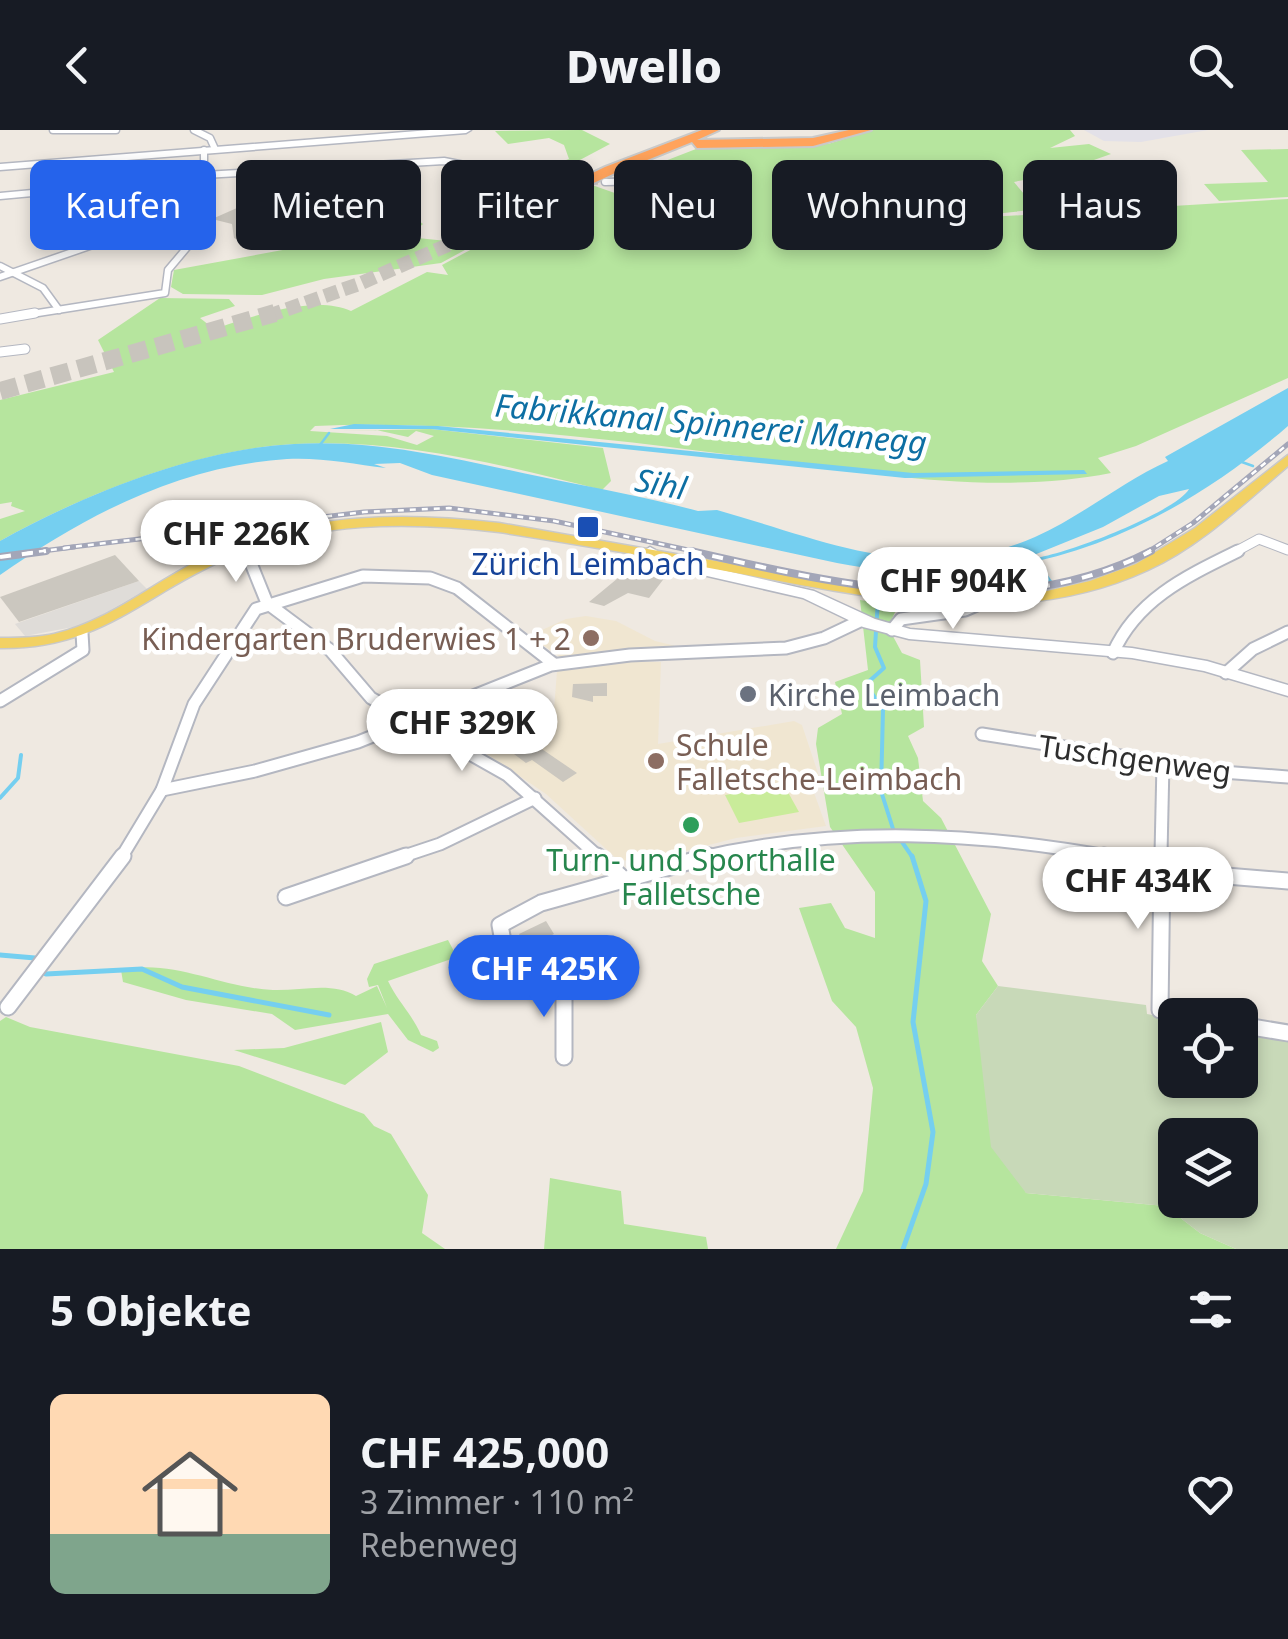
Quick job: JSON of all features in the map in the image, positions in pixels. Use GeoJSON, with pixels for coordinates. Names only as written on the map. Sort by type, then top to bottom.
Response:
{"type":"FeatureCollection","features":[{"type":"Feature","properties":{"kind":"highway"},"geometry":{"type":"LineString","coordinates":[[696,130],[584,173],[467,232],[713,130]]}},
{"type":"Feature","properties":{"kind":"highway"},"geometry":{"type":"LineString","coordinates":[[771,130],[816,138],[858,131]]}},
{"type":"Feature","properties":{"kind":"highway"},"geometry":{"type":"LineString","coordinates":[[636,159],[703,143],[797,143],[858,131]]}},
{"type":"Feature","properties":{"kind":"main road"},"geometry":{"type":"LineString","coordinates":[[0,167],[466,130]]}},
{"type":"Feature","properties":{"kind":"main road"},"geometry":{"type":"LineString","coordinates":[[0,643],[41,643],[82,633],[180,576],[244,546],[303,529],[442,520],[650,552],[875,594],[988,600],[1075,590],[1140,568],[1178,548],[1288,459]]}},
{"type":"Feature","properties":{"kind":"main road"},"geometry":{"type":"LineString","coordinates":[[650,552],[665,562],[808,594],[877,625],[1113,654],[1226,673],[1288,691]]}},
{"type":"Feature","properties":{"kind":"street"},"geometry":{"type":"LineString","coordinates":[[52,130],[116,130]]}},
{"type":"Feature","properties":{"kind":"street"},"geometry":{"type":"LineString","coordinates":[[194,130],[210,138],[207,160]]}},
{"type":"Feature","properties":{"kind":"street"},"geometry":{"type":"LineString","coordinates":[[216,175],[362,162],[441,163]]}},
{"type":"Feature","properties":{"kind":"street"},"geometry":{"type":"LineString","coordinates":[[604,182],[614,182]]}},
{"type":"Feature","properties":{"kind":"street"},"geometry":{"type":"LineString","coordinates":[[0,196],[30,193]]}},
{"type":"Feature","properties":{"kind":"street"},"geometry":{"type":"LineString","coordinates":[[0,277],[82,250]]}},
{"type":"Feature","properties":{"kind":"street"},"geometry":{"type":"LineString","coordinates":[[0,319],[165,293],[168,270],[185,250]]}},
{"type":"Feature","properties":{"kind":"street"},"geometry":{"type":"LineString","coordinates":[[0,266],[43,288],[58,310]]}},
{"type":"Feature","properties":{"kind":"street"},"geometry":{"type":"LineString","coordinates":[[0,352],[24,349]]}},
{"type":"Feature","properties":{"kind":"street"},"geometry":{"type":"LineString","coordinates":[[1113,654],[1122,629],[1160,594],[1258,539],[1288,550]]}},
{"type":"Feature","properties":{"kind":"street"},"geometry":{"type":"LineString","coordinates":[[244,546],[267,603],[330,650],[372,698],[409,723],[484,761],[535,798],[620,876]]}},
{"type":"Feature","properties":{"kind":"street"},"geometry":{"type":"LineString","coordinates":[[8,1007],[137,837],[162,790],[194,704],[256,609],[363,576],[430,578],[457,588],[554,664]]}},
{"type":"Feature","properties":{"kind":"street"},"geometry":{"type":"LineString","coordinates":[[162,790],[178,790],[294,761],[409,723],[480,688],[554,664],[598,658],[767,652],[901,619],[965,610],[988,600]]}},
{"type":"Feature","properties":{"kind":"street"},"geometry":{"type":"LineString","coordinates":[[1226,673],[1253,648],[1288,632]]}},
{"type":"Feature","properties":{"kind":"street"},"geometry":{"type":"LineString","coordinates":[[0,701],[83,650],[86,644],[82,633]]}},
{"type":"Feature","properties":{"kind":"street","name":"Tuschgenweg"},"geometry":{"type":"LineString","coordinates":[[982,734],[1163,763],[1288,777]]}},
{"type":"Feature","properties":{"kind":"street"},"geometry":{"type":"LineString","coordinates":[[1160,998],[1163,763]]}},
{"type":"Feature","properties":{"kind":"street"},"geometry":{"type":"LineString","coordinates":[[286,897],[440,844],[535,798]]}},
{"type":"Feature","properties":{"kind":"street"},"geometry":{"type":"LineString","coordinates":[[564,1057],[564,987],[504,946],[500,925],[517,912],[620,876],[752,844],[840,834],[930,834],[1162,859],[1288,881]]}},
{"type":"Feature","properties":{"kind":"street"},"geometry":{"type":"LineString","coordinates":[[1258,1027],[1288,1033]]}},
{"type":"Feature","properties":{"kind":"shaded area"},"geometry":{"type":"Polygon","coordinates":[[[1084,130],[1208,130],[1141,142],[1104,141],[1084,130]]]}},
{"type":"Feature","properties":{"kind":"shaded area"},"geometry":{"type":"Polygon","coordinates":[[[139,581],[147,589],[84,625],[25,636],[15,624],[139,581]]]}},
{"type":"Feature","properties":{"kind":"shaded area","name":"Kindergarten Bruderwies 1 + 2"},"geometry":{"type":"Polygon","coordinates":[[[586,616],[616,621],[655,641],[701,652],[562,658],[529,636],[566,619],[586,616]]]}},
{"type":"Feature","properties":{"kind":"shaded area","name":"Schule Falletsche-Leimbach"},"geometry":{"type":"Polygon","coordinates":[[[616,661],[661,662],[658,744],[794,721],[802,725],[822,785],[813,790],[826,826],[736,838],[639,863],[617,859],[546,794],[487,754],[553,723],[557,671],[616,661]]]}},
{"type":"Feature","properties":{"kind":"green space"},"geometry":{"type":"Polygon","coordinates":[[[582,130],[610,144],[580,160],[566,160],[569,159],[564,145],[549,138],[508,144],[495,131],[582,130]]]}},
{"type":"Feature","properties":{"kind":"green space"},"geometry":{"type":"Polygon","coordinates":[[[873,130],[1070,130],[1075,136],[1050,148],[1089,144],[1111,154],[1094,160],[1023,160],[1023,180],[1014,182],[1023,193],[1023,211],[1003,213],[1003,160],[772,160],[772,250],[1003,250],[1003,216],[1023,215],[1023,250],[1177,250],[1177,206],[1288,199],[1288,378],[1136,446],[1098,458],[1111,473],[1022,482],[933,480],[535,433],[369,425],[315,426],[310,431],[387,436],[417,445],[434,436],[416,431],[408,437],[377,430],[431,429],[603,448],[611,481],[602,490],[411,449],[295,444],[181,464],[104,491],[0,541],[0,519],[25,511],[11,506],[12,502],[0,504],[0,400],[114,372],[98,340],[160,298],[229,299],[235,306],[200,318],[214,329],[301,306],[336,306],[351,311],[427,272],[448,275],[442,265],[470,250],[594,250],[594,186],[614,193],[614,250],[752,250],[752,160],[668,160],[696,149],[828,144],[873,130]]]}},
{"type":"Feature","properties":{"kind":"green space"},"geometry":{"type":"Polygon","coordinates":[[[1288,149],[1288,197],[1219,201],[1204,184],[1268,182],[1241,150],[1288,149]]]}},
{"type":"Feature","properties":{"kind":"green space"},"geometry":{"type":"Polygon","coordinates":[[[421,238],[441,240],[441,250],[465,250],[441,263],[324,279],[262,295],[183,294],[171,287],[174,270],[283,250],[421,250],[421,238]]]}},
{"type":"Feature","properties":{"kind":"green space"},"geometry":{"type":"Polygon","coordinates":[[[860,600],[898,606],[888,627],[902,653],[920,660],[924,727],[908,736],[918,758],[923,801],[941,818],[991,914],[982,961],[998,986],[976,1015],[1026,1193],[1158,1205],[1158,1218],[1181,1218],[1200,1233],[1236,1249],[836,1249],[863,1191],[873,1088],[856,1027],[832,1001],[799,908],[831,903],[845,928],[875,938],[875,892],[830,827],[816,744],[818,728],[842,714],[835,682],[868,670],[860,600]]]}},
{"type":"Feature","properties":{"kind":"green space"},"geometry":{"type":"Polygon","coordinates":[[[784,785],[799,812],[739,823],[725,795],[784,785]]]}},
{"type":"Feature","properties":{"kind":"green space"},"geometry":{"type":"Polygon","coordinates":[[[448,940],[457,957],[388,981],[421,1035],[437,1041],[439,1048],[433,1052],[408,1040],[388,1014],[295,1030],[272,1014],[186,1000],[123,982],[121,970],[159,968],[254,988],[327,988],[356,996],[377,986],[387,1008],[378,985],[369,987],[367,979],[374,964],[448,940]]]}},
{"type":"Feature","properties":{"kind":"green space"},"geometry":{"type":"Polygon","coordinates":[[[998,986],[1146,1005],[1147,1014],[1158,1016],[1158,1098],[1258,1098],[1258,1033],[1288,1039],[1288,1249],[1236,1249],[1200,1233],[1181,1218],[1258,1218],[1258,1118],[1158,1118],[1158,1205],[1026,1193],[991,1147],[976,1015],[998,986]]]}},
{"type":"Feature","properties":{"kind":"green space"},"geometry":{"type":"Polygon","coordinates":[[[6,1017],[30,1027],[239,1066],[364,1114],[374,1126],[391,1134],[428,1195],[422,1233],[445,1249],[0,1249],[0,1021],[6,1017]]]}},
{"type":"Feature","properties":{"kind":"green space"},"geometry":{"type":"Polygon","coordinates":[[[381,1022],[388,1052],[345,1085],[234,1050],[284,1048],[381,1022]]]}},
{"type":"Feature","properties":{"kind":"green space"},"geometry":{"type":"Polygon","coordinates":[[[550,1178],[621,1191],[624,1224],[706,1237],[708,1249],[544,1249],[550,1178]]]}},
{"type":"Feature","properties":{"kind":"water","name":"Sihl"},"geometry":{"type":"Polygon","coordinates":[[[1288,388],[1288,426],[1187,500],[1134,528],[1079,550],[1022,564],[962,572],[901,572],[837,563],[432,475],[400,463],[374,464],[386,468],[287,459],[209,472],[135,497],[66,533],[0,575],[0,541],[68,507],[180,464],[294,444],[326,443],[419,452],[698,511],[717,510],[836,545],[914,559],[993,551],[1035,537],[1168,461],[1165,457],[1288,388]],[[1189,489],[1159,496],[1103,527],[1024,559],[1060,552],[1112,533],[1180,499],[1189,489]]]}},
{"type":"Feature","properties":{"kind":"water"},"geometry":{"type":"Polygon","coordinates":[[[354,424],[438,426],[913,473],[1084,470],[1087,474],[905,478],[431,429],[330,429],[354,424]]]}},
{"type":"Feature","properties":{"kind":"building"},"geometry":{"type":"Polygon","coordinates":[[[236,208],[236,239],[232,224],[216,217],[236,208]]]}},
{"type":"Feature","properties":{"kind":"building"},"geometry":{"type":"Polygon","coordinates":[[[115,555],[139,581],[19,622],[0,597],[115,555]]]}},
{"type":"Feature","properties":{"kind":"building"},"geometry":{"type":"Polygon","coordinates":[[[635,564],[669,572],[649,598],[628,593],[604,606],[589,602],[635,564]]]}},
{"type":"Feature","properties":{"kind":"building"},"geometry":{"type":"Polygon","coordinates":[[[607,683],[607,696],[593,696],[593,702],[572,697],[573,684],[607,683]]]}},
{"type":"Feature","properties":{"kind":"building"},"geometry":{"type":"Polygon","coordinates":[[[533,743],[577,773],[563,782],[532,760],[526,763],[514,754],[533,743]]]}},
{"type":"Feature","properties":{"kind":"building"},"geometry":{"type":"Polygon","coordinates":[[[546,921],[554,934],[527,947],[519,934],[546,921]]]}},
{"type":"Feature","properties":{"kind":"waterway","name":"Fabrikkanal Spinnerei Manegg"},"geometry":{"type":"LineString","coordinates":[[320,445],[329,433]]}},
{"type":"Feature","properties":{"kind":"waterway"},"geometry":{"type":"LineString","coordinates":[[1239,461],[1253,466]]}},
{"type":"Feature","properties":{"kind":"waterway"},"geometry":{"type":"LineString","coordinates":[[1025,562],[1040,568],[1051,583]]}},
{"type":"Feature","properties":{"kind":"waterway"},"geometry":{"type":"LineString","coordinates":[[880,567],[875,647],[884,668],[866,684],[883,710],[881,791],[894,832]]}},
{"type":"Feature","properties":{"kind":"waterway"},"geometry":{"type":"LineString","coordinates":[[0,798],[18,778],[21,755]]}},
{"type":"Feature","properties":{"kind":"waterway"},"geometry":{"type":"LineString","coordinates":[[900,839],[912,857]]}},
{"type":"Feature","properties":{"kind":"waterway"},"geometry":{"type":"LineString","coordinates":[[903,1249],[926,1184],[933,1132],[913,1022],[926,901],[912,857]]}},
{"type":"Feature","properties":{"kind":"waterway"},"geometry":{"type":"LineString","coordinates":[[0,955],[35,958]]}},
{"type":"Feature","properties":{"kind":"waterway"},"geometry":{"type":"LineString","coordinates":[[46,974],[142,969],[182,987],[329,1015]]}},
{"type":"Feature","properties":{"kind":"tunnel"},"geometry":{"type":"LineString","coordinates":[[594,182],[605,182]]}},
{"type":"Feature","properties":{"kind":"tunnel"},"geometry":{"type":"LineString","coordinates":[[268,316],[359,284],[441,248]]}},
{"type":"Feature","properties":{"kind":"tunnel"},"geometry":{"type":"LineString","coordinates":[[0,391],[275,313]]}},
{"type":"Feature","properties":{"kind":"railway"},"geometry":{"type":"LineString","coordinates":[[1146,553],[1193,523],[1288,444]]}},
{"type":"Feature","properties":{"kind":"railway"},"geometry":{"type":"LineString","coordinates":[[64,548],[364,512],[449,508],[554,521],[702,553]]}},
{"type":"Feature","properties":{"kind":"railway"},"geometry":{"type":"LineString","coordinates":[[27,553],[74,547]]}},
{"type":"Feature","properties":{"kind":"railway"},"geometry":{"type":"LineString","coordinates":[[0,557],[46,551]]}},
{"type":"Feature","properties":{"kind":"railway"},"geometry":{"type":"LineString","coordinates":[[691,551],[805,576],[923,592],[1040,587],[1096,574],[1151,551]]}},
{"type":"Feature","properties":{"kind":"place","name":"Zürich Leimbach"},"geometry":{"type":"Point","coordinates":[588,527]}},
{"type":"Feature","properties":{"kind":"place","name":"Kindergarten Bruderwies 1 + 2"},"geometry":{"type":"Point","coordinates":[591,638]}},
{"type":"Feature","properties":{"kind":"place","name":"Kirche Leimbach"},"geometry":{"type":"Point","coordinates":[748,694]}},
{"type":"Feature","properties":{"kind":"place","name":"Schule Falletsche-Leimbach"},"geometry":{"type":"Point","coordinates":[656,761]}},
{"type":"Feature","properties":{"kind":"place","name":"Turn- und Sporthalle Falletsche"},"geometry":{"type":"Point","coordinates":[691,825]}}]}
